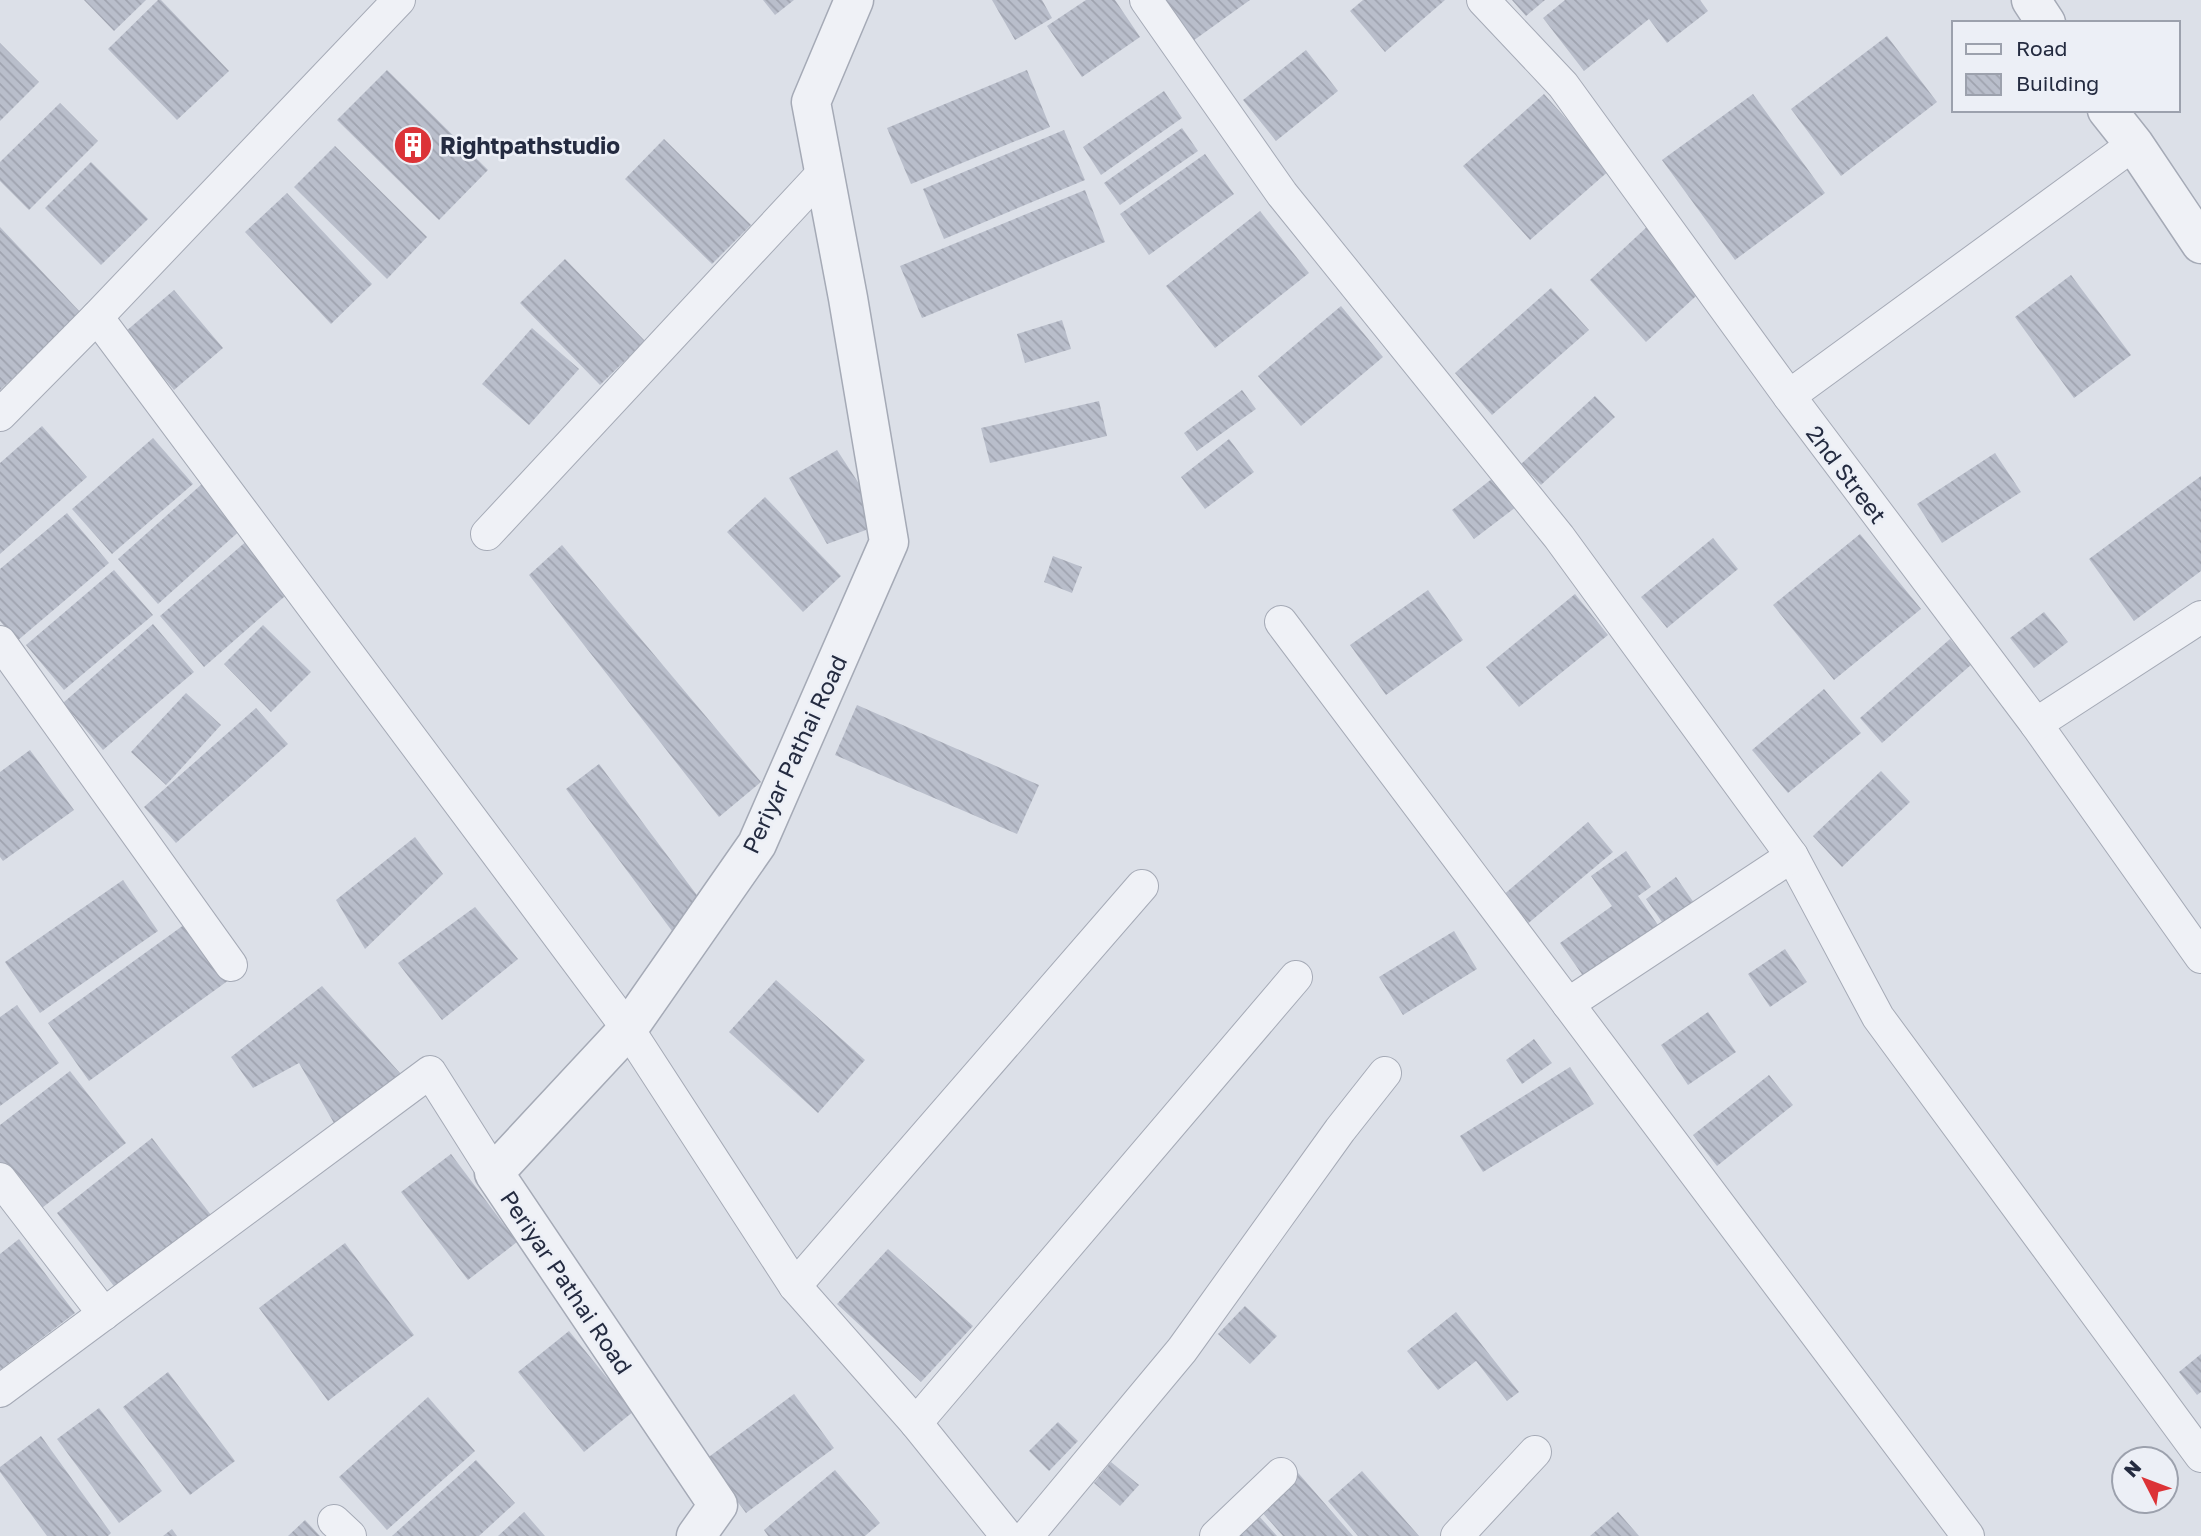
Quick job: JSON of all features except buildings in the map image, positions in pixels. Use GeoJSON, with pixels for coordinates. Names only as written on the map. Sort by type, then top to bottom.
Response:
{"type":"FeatureCollection","features":[{"type":"Feature","properties":{"kind":"street"},"geometry":{"type":"LineString","coordinates":[[0,415],[399,0]]}},
{"type":"Feature","properties":{"kind":"street","name":"Periyar Pathai Road"},"geometry":{"type":"LineString","coordinates":[[696,1536],[718,1505],[494,1174],[628,1029],[757,844],[888,542],[848,298],[822,173],[811,102],[854,0]]}},
{"type":"Feature","properties":{"kind":"street"},"geometry":{"type":"LineString","coordinates":[[1146,0],[1282,194],[1559,537],[1791,856],[1878,1017],[2201,1456]]}},
{"type":"Feature","properties":{"kind":"street","name":"2nd Street"},"geometry":{"type":"LineString","coordinates":[[1483,0],[1563,85],[1789,396],[2036,724],[2201,957]]}},
{"type":"Feature","properties":{"kind":"street"},"geometry":{"type":"LineString","coordinates":[[2031,0],[2045,21]]}},
{"type":"Feature","properties":{"kind":"street"},"geometry":{"type":"LineString","coordinates":[[2109,112],[2134,144],[2201,244]]}},
{"type":"Feature","properties":{"kind":"street"},"geometry":{"type":"LineString","coordinates":[[1789,396],[2134,144]]}},
{"type":"Feature","properties":{"kind":"street"},"geometry":{"type":"LineString","coordinates":[[487,534],[822,173]]}},
{"type":"Feature","properties":{"kind":"street"},"geometry":{"type":"LineString","coordinates":[[97,317],[628,1029],[795,1286],[916,1423],[1007,1536]]}},
{"type":"Feature","properties":{"kind":"street"},"geometry":{"type":"LineString","coordinates":[[2036,724],[2201,617]]}},
{"type":"Feature","properties":{"kind":"street"},"geometry":{"type":"LineString","coordinates":[[1281,622],[1968,1536]]}},
{"type":"Feature","properties":{"kind":"street"},"geometry":{"type":"LineString","coordinates":[[0,642],[231,965]]}},
{"type":"Feature","properties":{"kind":"street"},"geometry":{"type":"LineString","coordinates":[[1568,1004],[1791,856]]}},
{"type":"Feature","properties":{"kind":"street"},"geometry":{"type":"LineString","coordinates":[[795,1286],[1142,886]]}},
{"type":"Feature","properties":{"kind":"street"},"geometry":{"type":"LineString","coordinates":[[916,1423],[1296,977]]}},
{"type":"Feature","properties":{"kind":"street"},"geometry":{"type":"LineString","coordinates":[[0,1391],[430,1072],[494,1174]]}},
{"type":"Feature","properties":{"kind":"street"},"geometry":{"type":"LineString","coordinates":[[1027,1536],[1182,1350],[1332,1141],[1385,1073]]}},
{"type":"Feature","properties":{"kind":"street"},"geometry":{"type":"LineString","coordinates":[[0,1179],[104,1314]]}},
{"type":"Feature","properties":{"kind":"street"},"geometry":{"type":"LineString","coordinates":[[1457,1536],[1535,1452]]}},
{"type":"Feature","properties":{"kind":"street"},"geometry":{"type":"LineString","coordinates":[[1216,1536],[1280,1474]]}},
{"type":"Feature","properties":{"kind":"place","name":"Rightpathstudio"},"geometry":{"type":"Point","coordinates":[413,145]}}]}
